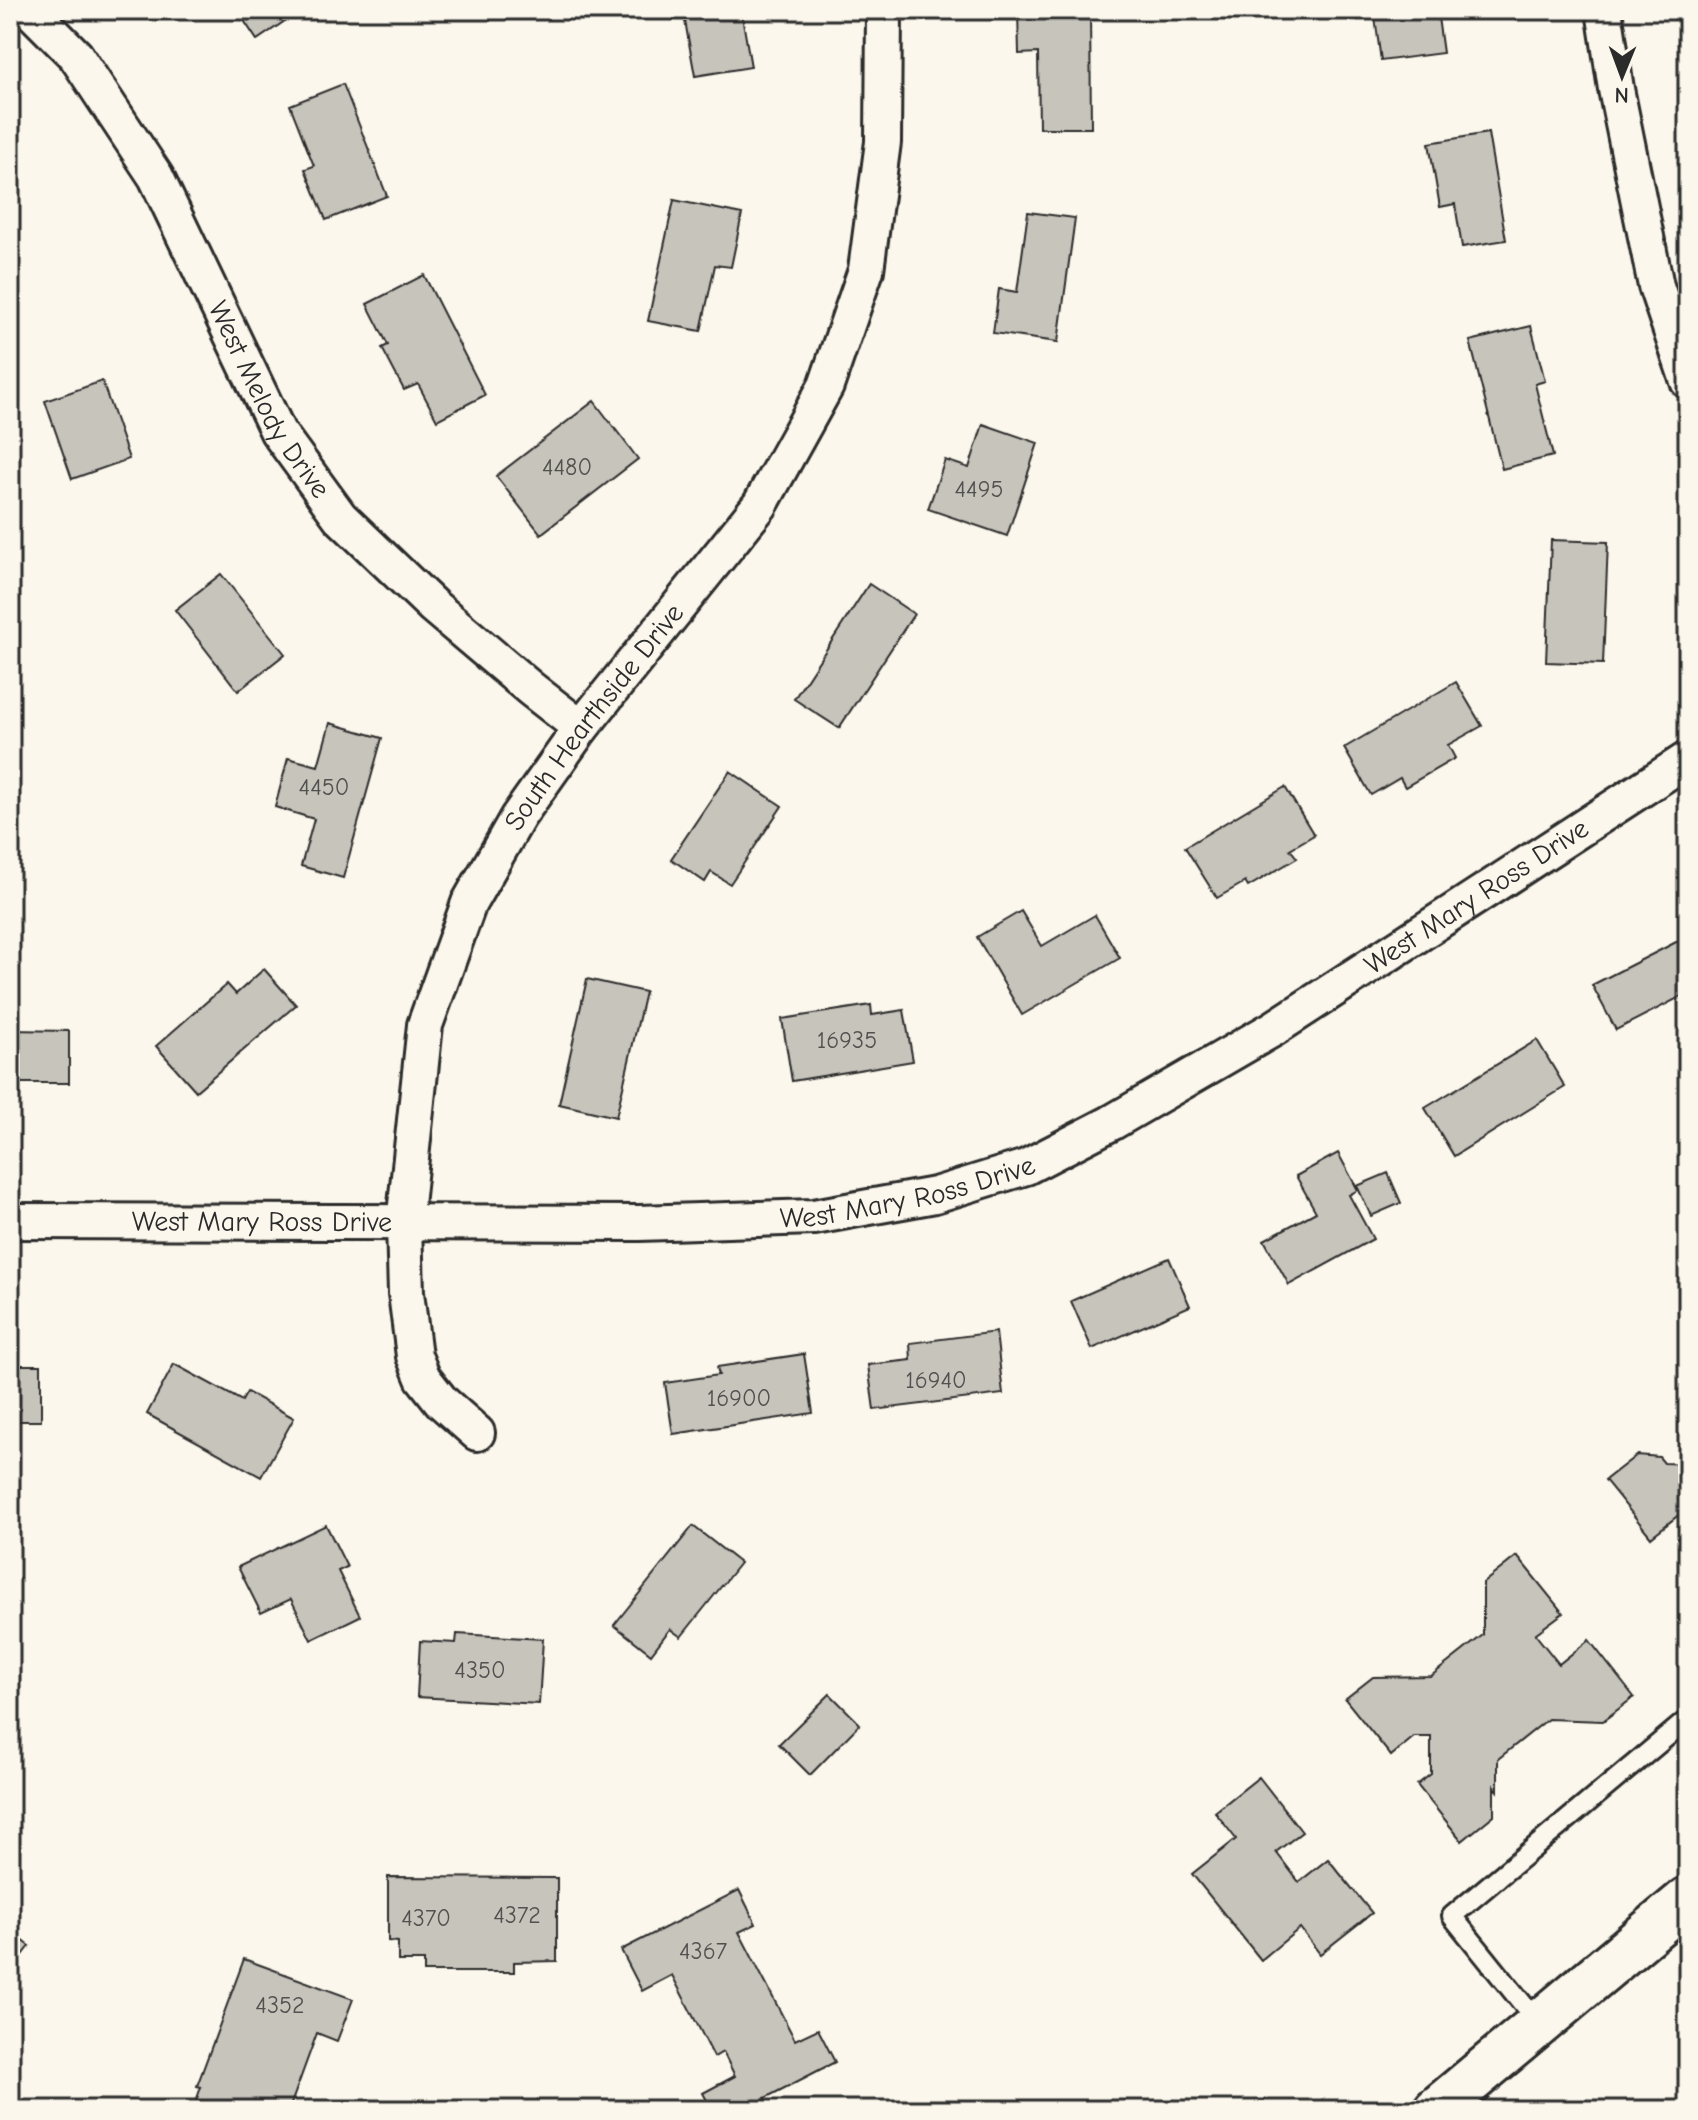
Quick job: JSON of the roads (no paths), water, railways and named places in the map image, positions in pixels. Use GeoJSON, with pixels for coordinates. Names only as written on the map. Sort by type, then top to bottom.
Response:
{"type":"FeatureCollection","features":[{"type":"Feature","properties":{"kind":"main road"},"geometry":{"type":"LineString","coordinates":[[1436,2110],[1688,1899]]}},
{"type":"Feature","properties":{"kind":"street","name":"West Melody Drive"},"geometry":{"type":"LineString","coordinates":[[30,10],[76,56],[156,177],[278,432],[340,517],[433,606],[581,728]]}},
{"type":"Feature","properties":{"kind":"street","name":"South Hearthside Drive"},"geometry":{"type":"LineString","coordinates":[[477,1433],[442,1402],[423,1378],[414,1356],[406,1293],[404,1224],[425,1025],[469,903],[518,817],[581,728],[760,505],[826,386],[866,270],[883,142],[884,10]]}},
{"type":"Feature","properties":{"kind":"street"},"geometry":{"type":"LineString","coordinates":[[1604,10],[1616,89],[1656,286],[1688,381]]}},
{"type":"Feature","properties":{"kind":"street","name":"West Mary Ross Drive"},"geometry":{"type":"LineString","coordinates":[[10,1221],[639,1223],[814,1217],[935,1195],[1026,1167],[1111,1123],[1273,1029],[1688,759]]}},
{"type":"Feature","properties":{"kind":"lane"},"geometry":{"type":"LineString","coordinates":[[1539,2024],[1452,1916],[1688,1719]]}}]}
